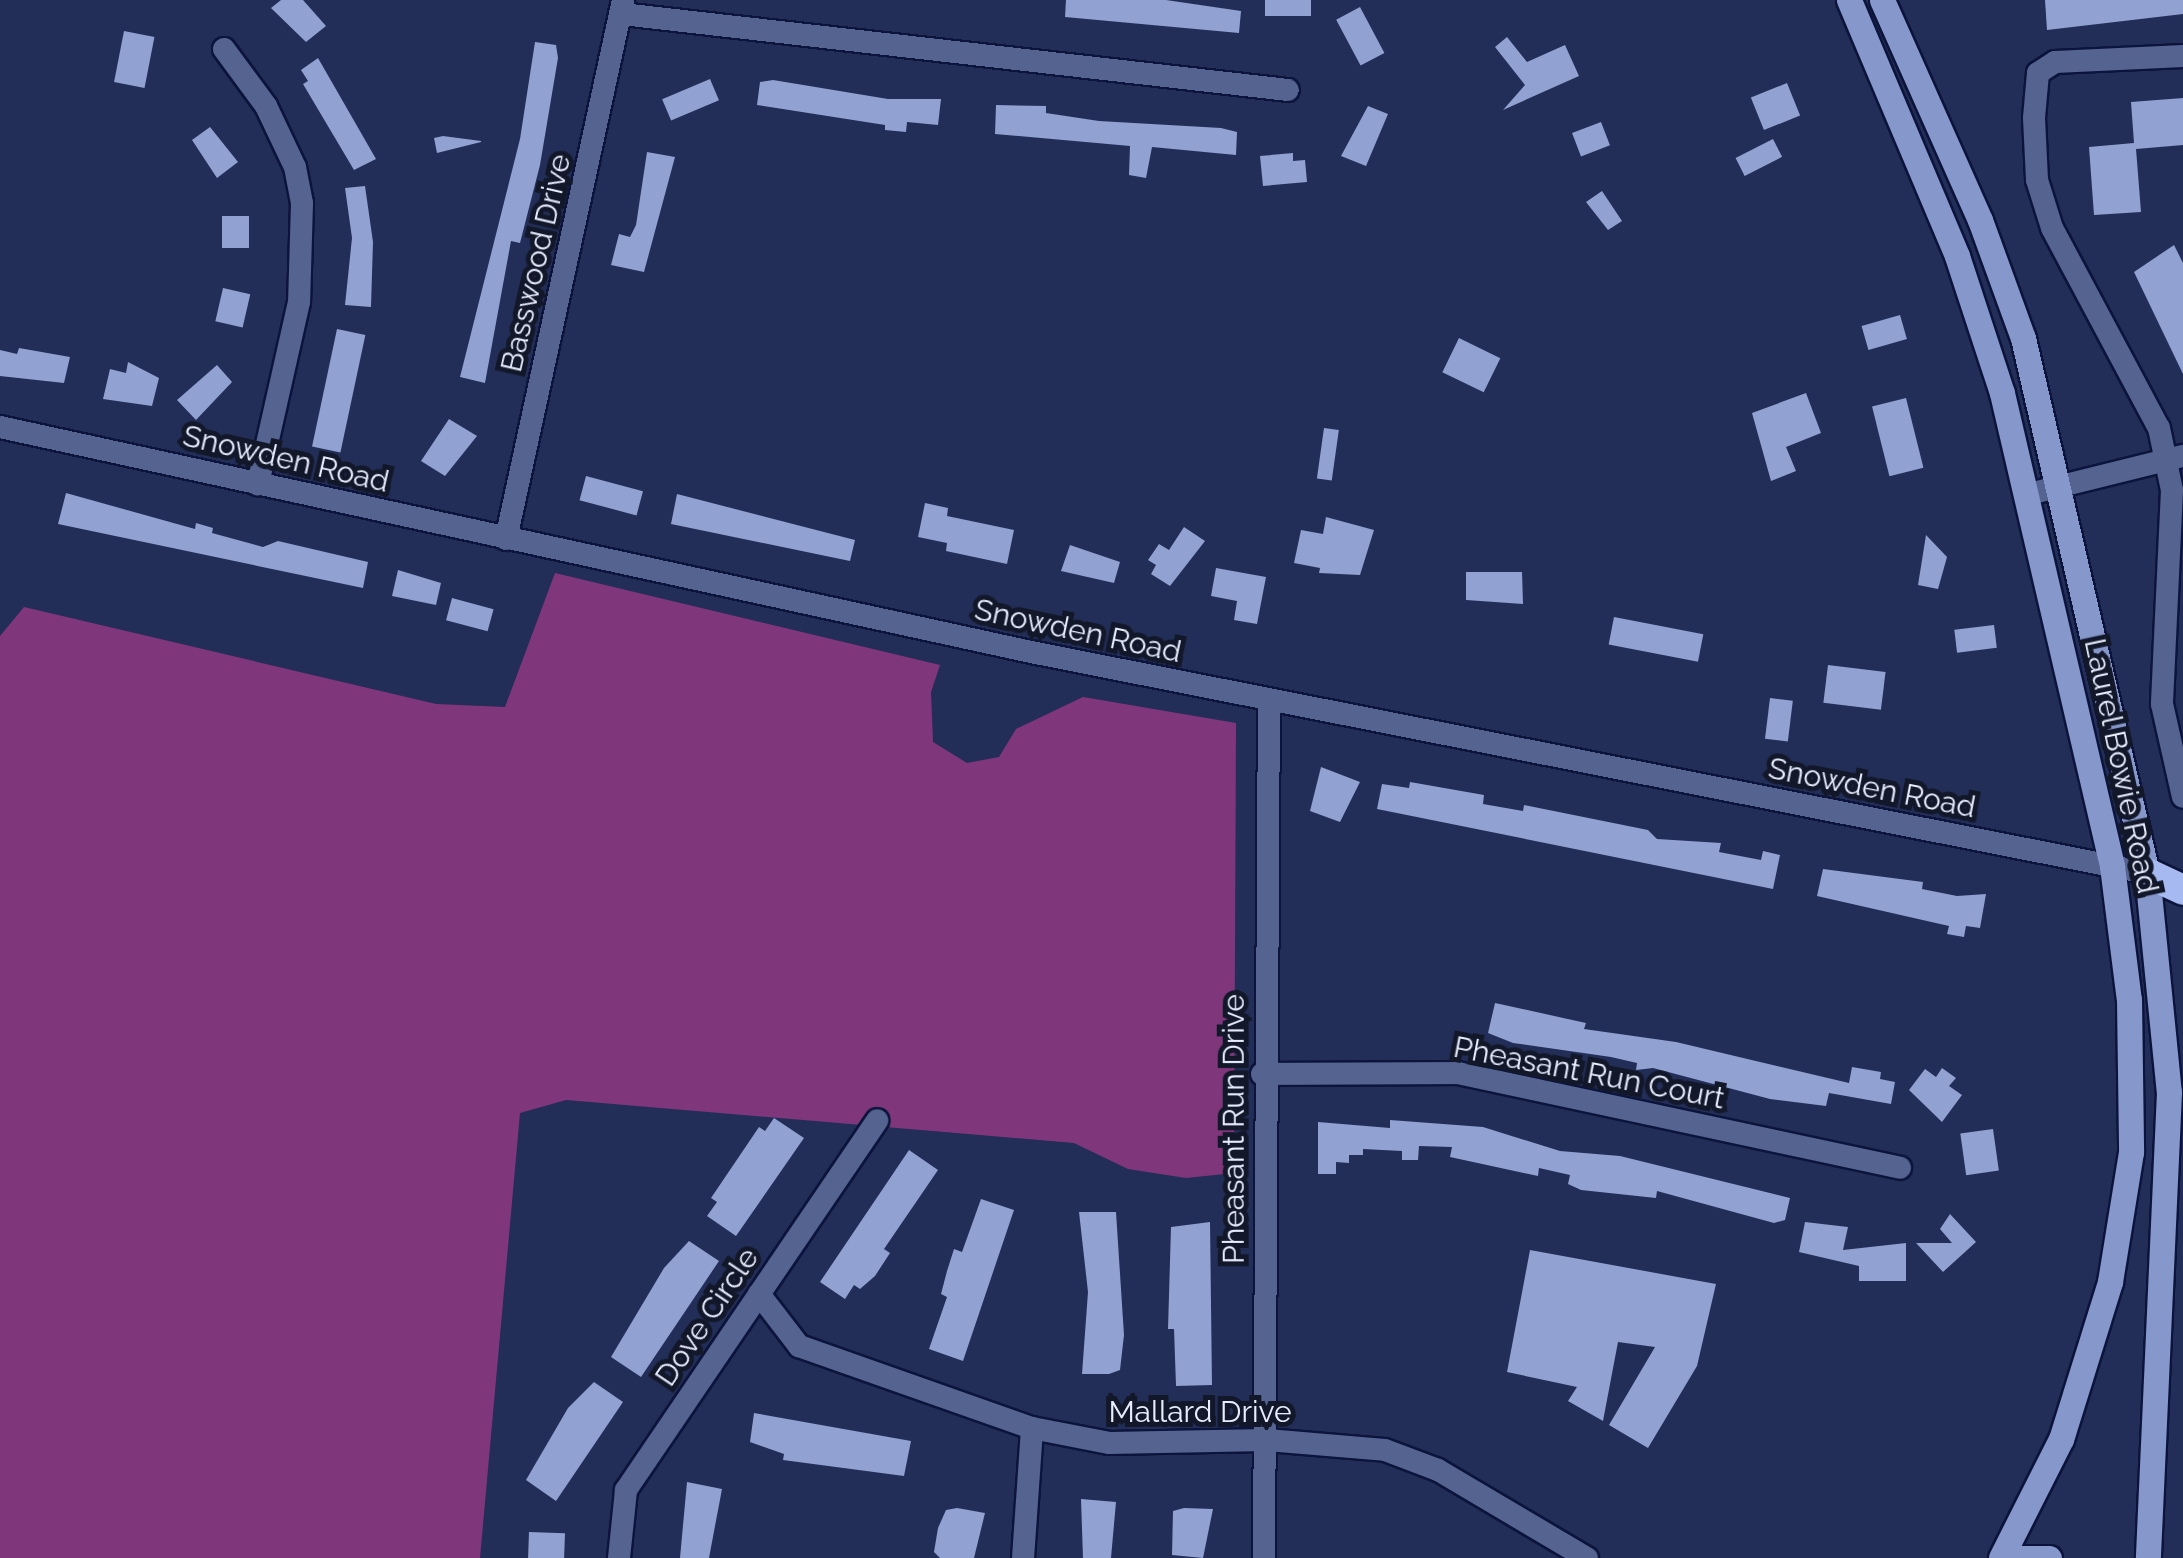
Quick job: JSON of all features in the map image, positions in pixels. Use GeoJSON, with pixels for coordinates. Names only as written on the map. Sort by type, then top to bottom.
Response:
{"type":"FeatureCollection","features":[{"type":"Feature","properties":{"kind":"highway"},"geometry":{"type":"LineString","coordinates":[[2147,874],[2183,890]]}},
{"type":"Feature","properties":{"kind":"main road","name":"Laurel Bowie Road"},"geometry":{"type":"LineString","coordinates":[[1849,0],[1973,299],[2028,494],[2112,866],[2132,1051],[2127,1195],[2080,1386],[2050,1466],[2001,1558]]}},
{"type":"Feature","properties":{"kind":"main road","name":"Laurel Bowie Road"},"geometry":{"type":"LineString","coordinates":[[1882,0],[2010,297],[2062,486],[2147,874],[2168,1092],[2148,1558]]}},
{"type":"Feature","properties":{"kind":"main road"},"geometry":{"type":"LineString","coordinates":[[2014,1558],[2049,1558]]}},
{"type":"Feature","properties":{"kind":"street"},"geometry":{"type":"LineString","coordinates":[[622,7],[1288,90]]}},
{"type":"Feature","properties":{"kind":"street","name":"Basswood Drive"},"geometry":{"type":"LineString","coordinates":[[506,539],[622,7]]}},
{"type":"Feature","properties":{"kind":"street"},"geometry":{"type":"LineString","coordinates":[[224,50],[266,106],[295,167],[302,203],[299,302],[258,484]]}},
{"type":"Feature","properties":{"kind":"street"},"geometry":{"type":"LineString","coordinates":[[2183,56],[2054,62],[2038,73],[2035,86],[2037,180],[2052,228],[2118,344],[2174,458],[2176,505],[2162,704],[2183,797]]}},
{"type":"Feature","properties":{"kind":"street","name":"Snowden Road"},"geometry":{"type":"LineString","coordinates":[[0,427],[506,539],[1269,700],[2147,874]]}},
{"type":"Feature","properties":{"kind":"street"},"geometry":{"type":"LineString","coordinates":[[2028,494],[2174,458]]}},
{"type":"Feature","properties":{"kind":"street","name":"Pheasant Run Drive"},"geometry":{"type":"LineString","coordinates":[[1264,1558],[1267,1440],[1262,1074],[1269,700]]}},
{"type":"Feature","properties":{"kind":"street","name":"Pheasant Run Court"},"geometry":{"type":"LineString","coordinates":[[1262,1074],[1458,1073],[1900,1168]]}},
{"type":"Feature","properties":{"kind":"street","name":"Dove Circle"},"geometry":{"type":"LineString","coordinates":[[618,1558],[626,1490],[877,1120]]}},
{"type":"Feature","properties":{"kind":"street","name":"Mallard Drive"},"geometry":{"type":"LineString","coordinates":[[760,1294],[800,1346],[1032,1428],[1109,1443],[1267,1440],[1357,1445],[1414,1458],[1587,1558]]}},
{"type":"Feature","properties":{"kind":"street"},"geometry":{"type":"LineString","coordinates":[[1023,1558],[1032,1428]]}},
{"type":"Feature","properties":{"kind":"shaded area"},"geometry":{"type":"Polygon","coordinates":[[[555,573],[940,665],[931,692],[933,742],[967,763],[999,757],[1016,729],[1083,697],[1236,723],[1234,1173],[1186,1178],[1128,1169],[1074,1143],[566,1100],[520,1113],[480,1558],[0,1558],[0,636],[24,607],[436,704],[505,707],[555,573]]]}},
{"type":"Feature","properties":{"kind":"building"},"geometry":{"type":"Polygon","coordinates":[[[281,0],[303,0],[326,26],[306,42],[271,8],[281,0]]]}},
{"type":"Feature","properties":{"kind":"building"},"geometry":{"type":"Polygon","coordinates":[[[1066,0],[1166,0],[1241,11],[1239,33],[1065,17],[1066,0]]]}},
{"type":"Feature","properties":{"kind":"building"},"geometry":{"type":"Polygon","coordinates":[[[1265,0],[1311,0],[1311,16],[1265,16],[1265,0]]]}},
{"type":"Feature","properties":{"kind":"building"},"geometry":{"type":"Polygon","coordinates":[[[2045,0],[2183,0],[2183,14],[2047,30],[2045,0]]]}},
{"type":"Feature","properties":{"kind":"building"},"geometry":{"type":"Polygon","coordinates":[[[1360,7],[1384,53],[1361,66],[1336,20],[1360,7]]]}},
{"type":"Feature","properties":{"kind":"building"},"geometry":{"type":"Polygon","coordinates":[[[124,31],[154,37],[145,88],[114,82],[124,31]]]}},
{"type":"Feature","properties":{"kind":"building"},"geometry":{"type":"Polygon","coordinates":[[[1507,37],[1527,62],[1565,45],[1579,76],[1503,110],[1525,85],[1495,47],[1507,37]]]}},
{"type":"Feature","properties":{"kind":"building"},"geometry":{"type":"Polygon","coordinates":[[[535,42],[556,45],[558,58],[540,165],[520,243],[511,241],[485,383],[460,377],[520,139],[535,42]]]}},
{"type":"Feature","properties":{"kind":"building"},"geometry":{"type":"Polygon","coordinates":[[[318,58],[376,159],[354,170],[303,84],[308,81],[301,70],[318,58]]]}},
{"type":"Feature","properties":{"kind":"building"},"geometry":{"type":"Polygon","coordinates":[[[710,79],[719,100],[671,120],[662,99],[710,79]]]}},
{"type":"Feature","properties":{"kind":"building"},"geometry":{"type":"Polygon","coordinates":[[[773,80],[888,99],[941,99],[938,125],[907,122],[906,132],[885,130],[885,125],[757,105],[760,82],[773,80]]]}},
{"type":"Feature","properties":{"kind":"building"},"geometry":{"type":"Polygon","coordinates":[[[1787,83],[1800,115],[1764,130],[1751,98],[1787,83]]]}},
{"type":"Feature","properties":{"kind":"building"},"geometry":{"type":"Polygon","coordinates":[[[2183,98],[2183,145],[2136,149],[2141,212],[2094,215],[2089,147],[2134,143],[2131,102],[2183,98]]]}},
{"type":"Feature","properties":{"kind":"building"},"geometry":{"type":"Polygon","coordinates":[[[996,105],[1046,106],[1046,113],[1099,121],[1221,128],[1237,132],[1236,155],[1152,147],[1146,178],[1129,175],[1130,146],[995,134],[996,105]]]}},
{"type":"Feature","properties":{"kind":"building"},"geometry":{"type":"Polygon","coordinates":[[[1368,106],[1388,114],[1366,166],[1341,156],[1368,106]]]}},
{"type":"Feature","properties":{"kind":"building"},"geometry":{"type":"Polygon","coordinates":[[[1601,122],[1610,145],[1581,156],[1572,133],[1601,122]]]}},
{"type":"Feature","properties":{"kind":"building"},"geometry":{"type":"Polygon","coordinates":[[[210,127],[238,162],[217,178],[192,140],[210,127]]]}},
{"type":"Feature","properties":{"kind":"building"},"geometry":{"type":"Polygon","coordinates":[[[434,138],[481,142],[437,153],[434,138]]]}},
{"type":"Feature","properties":{"kind":"building"},"geometry":{"type":"Polygon","coordinates":[[[1773,139],[1782,157],[1745,176],[1736,158],[1773,139]]]}},
{"type":"Feature","properties":{"kind":"building"},"geometry":{"type":"Polygon","coordinates":[[[647,152],[675,157],[644,272],[611,265],[619,234],[630,237],[636,225],[647,152]]]}},
{"type":"Feature","properties":{"kind":"building"},"geometry":{"type":"Polygon","coordinates":[[[1293,153],[1293,161],[1305,160],[1307,182],[1263,186],[1260,156],[1293,153]]]}},
{"type":"Feature","properties":{"kind":"building"},"geometry":{"type":"Polygon","coordinates":[[[365,186],[373,242],[371,307],[345,305],[352,238],[345,188],[365,186]]]}},
{"type":"Feature","properties":{"kind":"building"},"geometry":{"type":"Polygon","coordinates":[[[1602,191],[1622,221],[1608,230],[1586,202],[1602,191]]]}},
{"type":"Feature","properties":{"kind":"building"},"geometry":{"type":"Polygon","coordinates":[[[222,216],[249,216],[249,248],[222,248],[222,216]]]}},
{"type":"Feature","properties":{"kind":"building"},"geometry":{"type":"Polygon","coordinates":[[[2174,245],[2183,263],[2183,374],[2134,272],[2174,245]]]}},
{"type":"Feature","properties":{"kind":"building"},"geometry":{"type":"Polygon","coordinates":[[[223,288],[250,294],[243,327],[215,321],[223,288]]]}},
{"type":"Feature","properties":{"kind":"building"},"geometry":{"type":"Polygon","coordinates":[[[1900,315],[1907,339],[1868,350],[1862,326],[1900,315]]]}},
{"type":"Feature","properties":{"kind":"building"},"geometry":{"type":"Polygon","coordinates":[[[337,329],[365,335],[340,452],[312,446],[337,329]]]}},
{"type":"Feature","properties":{"kind":"building"},"geometry":{"type":"Polygon","coordinates":[[[1459,338],[1500,358],[1484,392],[1442,372],[1459,338]]]}},
{"type":"Feature","properties":{"kind":"building"},"geometry":{"type":"Polygon","coordinates":[[[19,348],[70,357],[64,383],[0,376],[0,350],[17,354],[19,348]]]}},
{"type":"Feature","properties":{"kind":"building"},"geometry":{"type":"Polygon","coordinates":[[[128,362],[159,378],[152,406],[103,399],[110,369],[126,373],[128,362]]]}},
{"type":"Feature","properties":{"kind":"building"},"geometry":{"type":"Polygon","coordinates":[[[217,365],[232,382],[196,420],[177,400],[217,365]]]}},
{"type":"Feature","properties":{"kind":"building"},"geometry":{"type":"Polygon","coordinates":[[[1806,393],[1821,433],[1786,447],[1796,471],[1771,481],[1752,413],[1806,393]]]}},
{"type":"Feature","properties":{"kind":"building"},"geometry":{"type":"Polygon","coordinates":[[[1906,398],[1923,468],[1889,476],[1872,406],[1906,398]]]}},
{"type":"Feature","properties":{"kind":"building"},"geometry":{"type":"Polygon","coordinates":[[[449,419],[477,436],[445,476],[421,461],[449,419]]]}},
{"type":"Feature","properties":{"kind":"building"},"geometry":{"type":"Polygon","coordinates":[[[1324,428],[1339,430],[1332,481],[1317,479],[1324,428]]]}},
{"type":"Feature","properties":{"kind":"building"},"geometry":{"type":"Polygon","coordinates":[[[586,476],[643,491],[637,515],[580,500],[586,476]]]}},
{"type":"Feature","properties":{"kind":"building"},"geometry":{"type":"Polygon","coordinates":[[[66,493],[195,529],[196,523],[213,528],[212,533],[263,547],[278,541],[368,562],[363,588],[58,524],[66,493]]]}},
{"type":"Feature","properties":{"kind":"building"},"geometry":{"type":"Polygon","coordinates":[[[677,494],[855,540],[850,561],[671,524],[677,494]]]}},
{"type":"Feature","properties":{"kind":"building"},"geometry":{"type":"Polygon","coordinates":[[[925,503],[948,508],[947,516],[1014,530],[1007,564],[946,551],[947,543],[918,537],[925,503]]]}},
{"type":"Feature","properties":{"kind":"building"},"geometry":{"type":"Polygon","coordinates":[[[1326,517],[1374,530],[1360,575],[1319,573],[1320,568],[1294,563],[1301,530],[1323,534],[1326,517]]]}},
{"type":"Feature","properties":{"kind":"building"},"geometry":{"type":"Polygon","coordinates":[[[1184,527],[1205,541],[1170,586],[1151,574],[1156,565],[1148,560],[1159,544],[1169,550],[1184,527]]]}},
{"type":"Feature","properties":{"kind":"building"},"geometry":{"type":"Polygon","coordinates":[[[1926,535],[1947,557],[1938,589],[1918,585],[1926,535]]]}},
{"type":"Feature","properties":{"kind":"building"},"geometry":{"type":"Polygon","coordinates":[[[1070,545],[1120,562],[1114,583],[1061,571],[1070,545]]]}},
{"type":"Feature","properties":{"kind":"building"},"geometry":{"type":"Polygon","coordinates":[[[1216,568],[1266,577],[1257,624],[1234,620],[1237,601],[1211,596],[1216,568]]]}},
{"type":"Feature","properties":{"kind":"building"},"geometry":{"type":"Polygon","coordinates":[[[398,570],[441,583],[436,605],[392,596],[398,570]]]}},
{"type":"Feature","properties":{"kind":"building"},"geometry":{"type":"Polygon","coordinates":[[[1466,572],[1522,572],[1523,604],[1466,600],[1466,572]]]}},
{"type":"Feature","properties":{"kind":"building"},"geometry":{"type":"Polygon","coordinates":[[[452,598],[494,609],[488,631],[446,620],[452,598]]]}},
{"type":"Feature","properties":{"kind":"building"},"geometry":{"type":"Polygon","coordinates":[[[1614,617],[1703,634],[1698,662],[1609,644],[1614,617]]]}},
{"type":"Feature","properties":{"kind":"building"},"geometry":{"type":"Polygon","coordinates":[[[1994,625],[1997,648],[1957,653],[1954,630],[1994,625]]]}},
{"type":"Feature","properties":{"kind":"building"},"geometry":{"type":"Polygon","coordinates":[[[1828,665],[1886,672],[1881,710],[1823,703],[1828,665]]]}},
{"type":"Feature","properties":{"kind":"building"},"geometry":{"type":"Polygon","coordinates":[[[1770,698],[1793,701],[1788,741],[1765,739],[1770,698]]]}},
{"type":"Feature","properties":{"kind":"building"},"geometry":{"type":"Polygon","coordinates":[[[1321,767],[1360,782],[1340,822],[1310,811],[1321,767]]]}},
{"type":"Feature","properties":{"kind":"building"},"geometry":{"type":"Polygon","coordinates":[[[1410,782],[1484,795],[1483,804],[1523,811],[1524,805],[1648,830],[1657,839],[1721,843],[1719,852],[1761,860],[1763,851],[1780,855],[1773,889],[1377,809],[1382,784],[1409,788],[1410,782]]]}},
{"type":"Feature","properties":{"kind":"building"},"geometry":{"type":"Polygon","coordinates":[[[1823,869],[1923,882],[1922,889],[1957,896],[1986,894],[1980,928],[1966,926],[1964,937],[1947,934],[1949,926],[1817,896],[1823,869]]]}},
{"type":"Feature","properties":{"kind":"building"},"geometry":{"type":"Polygon","coordinates":[[[1495,1003],[1586,1023],[1584,1029],[1676,1042],[1849,1083],[1852,1067],[1881,1072],[1880,1079],[1895,1082],[1891,1104],[1829,1093],[1826,1106],[1770,1099],[1653,1068],[1636,1070],[1637,1063],[1611,1057],[1513,1043],[1488,1033],[1495,1003]]]}},
{"type":"Feature","properties":{"kind":"building"},"geometry":{"type":"Polygon","coordinates":[[[1942,1068],[1956,1078],[1949,1086],[1962,1095],[1942,1122],[1909,1090],[1925,1069],[1936,1077],[1942,1068]]]}},
{"type":"Feature","properties":{"kind":"building"},"geometry":{"type":"Polygon","coordinates":[[[774,1118],[804,1138],[736,1236],[707,1216],[717,1202],[711,1198],[759,1127],[765,1131],[774,1118]]]}},
{"type":"Feature","properties":{"kind":"building"},"geometry":{"type":"Polygon","coordinates":[[[1390,1120],[1483,1127],[1560,1151],[1620,1156],[1790,1198],[1785,1220],[1774,1223],[1657,1191],[1656,1198],[1581,1190],[1568,1184],[1570,1175],[1539,1168],[1538,1176],[1450,1157],[1452,1147],[1419,1146],[1418,1160],[1402,1160],[1402,1151],[1363,1149],[1363,1155],[1349,1155],[1349,1163],[1336,1162],[1336,1174],[1318,1174],[1318,1122],[1390,1128],[1390,1120]]]}},
{"type":"Feature","properties":{"kind":"building"},"geometry":{"type":"Polygon","coordinates":[[[1993,1129],[1999,1171],[1966,1175],[1960,1134],[1993,1129]]]}},
{"type":"Feature","properties":{"kind":"building"},"geometry":{"type":"Polygon","coordinates":[[[909,1150],[938,1170],[884,1249],[890,1253],[875,1276],[860,1289],[854,1285],[845,1299],[820,1282],[909,1150]]]}},
{"type":"Feature","properties":{"kind":"building"},"geometry":{"type":"Polygon","coordinates":[[[981,1199],[1014,1210],[963,1361],[929,1349],[947,1297],[941,1294],[954,1249],[962,1252],[981,1199]]]}},
{"type":"Feature","properties":{"kind":"building"},"geometry":{"type":"Polygon","coordinates":[[[1079,1212],[1116,1212],[1124,1335],[1120,1370],[1109,1374],[1082,1374],[1088,1292],[1079,1212]]]}},
{"type":"Feature","properties":{"kind":"building"},"geometry":{"type":"Polygon","coordinates":[[[1950,1214],[1976,1242],[1943,1272],[1916,1243],[1952,1243],[1940,1229],[1950,1214]]]}},
{"type":"Feature","properties":{"kind":"building"},"geometry":{"type":"Polygon","coordinates":[[[1210,1222],[1212,1385],[1176,1386],[1174,1329],[1168,1329],[1171,1227],[1210,1222]]]}},
{"type":"Feature","properties":{"kind":"building"},"geometry":{"type":"Polygon","coordinates":[[[1805,1222],[1848,1227],[1843,1250],[1906,1243],[1906,1281],[1859,1281],[1859,1266],[1799,1252],[1805,1222]]]}},
{"type":"Feature","properties":{"kind":"building"},"geometry":{"type":"Polygon","coordinates":[[[689,1241],[719,1261],[641,1377],[611,1357],[664,1268],[689,1241]]]}},
{"type":"Feature","properties":{"kind":"building"},"geometry":{"type":"Polygon","coordinates":[[[1530,1250],[1716,1284],[1697,1366],[1648,1448],[1609,1425],[1655,1347],[1618,1342],[1603,1421],[1568,1401],[1577,1387],[1507,1372],[1530,1250]]]}},
{"type":"Feature","properties":{"kind":"building"},"geometry":{"type":"Polygon","coordinates":[[[594,1382],[623,1402],[556,1501],[526,1480],[568,1408],[594,1382]]]}},
{"type":"Feature","properties":{"kind":"building"},"geometry":{"type":"Polygon","coordinates":[[[754,1413],[911,1441],[904,1476],[783,1460],[784,1454],[750,1442],[754,1413]]]}},
{"type":"Feature","properties":{"kind":"building"},"geometry":{"type":"Polygon","coordinates":[[[687,1482],[722,1489],[709,1558],[680,1558],[687,1482]]]}},
{"type":"Feature","properties":{"kind":"building"},"geometry":{"type":"Polygon","coordinates":[[[1081,1499],[1116,1502],[1111,1558],[1083,1558],[1081,1499]]]}},
{"type":"Feature","properties":{"kind":"building"},"geometry":{"type":"Polygon","coordinates":[[[1213,1509],[1203,1558],[1172,1555],[1173,1511],[1213,1509]]]}},
{"type":"Feature","properties":{"kind":"building"},"geometry":{"type":"Polygon","coordinates":[[[946,1510],[985,1513],[974,1558],[940,1558],[934,1552],[938,1528],[946,1510]]]}},
{"type":"Feature","properties":{"kind":"building"},"geometry":{"type":"Polygon","coordinates":[[[529,1532],[565,1533],[564,1558],[528,1558],[529,1532]]]}}]}
